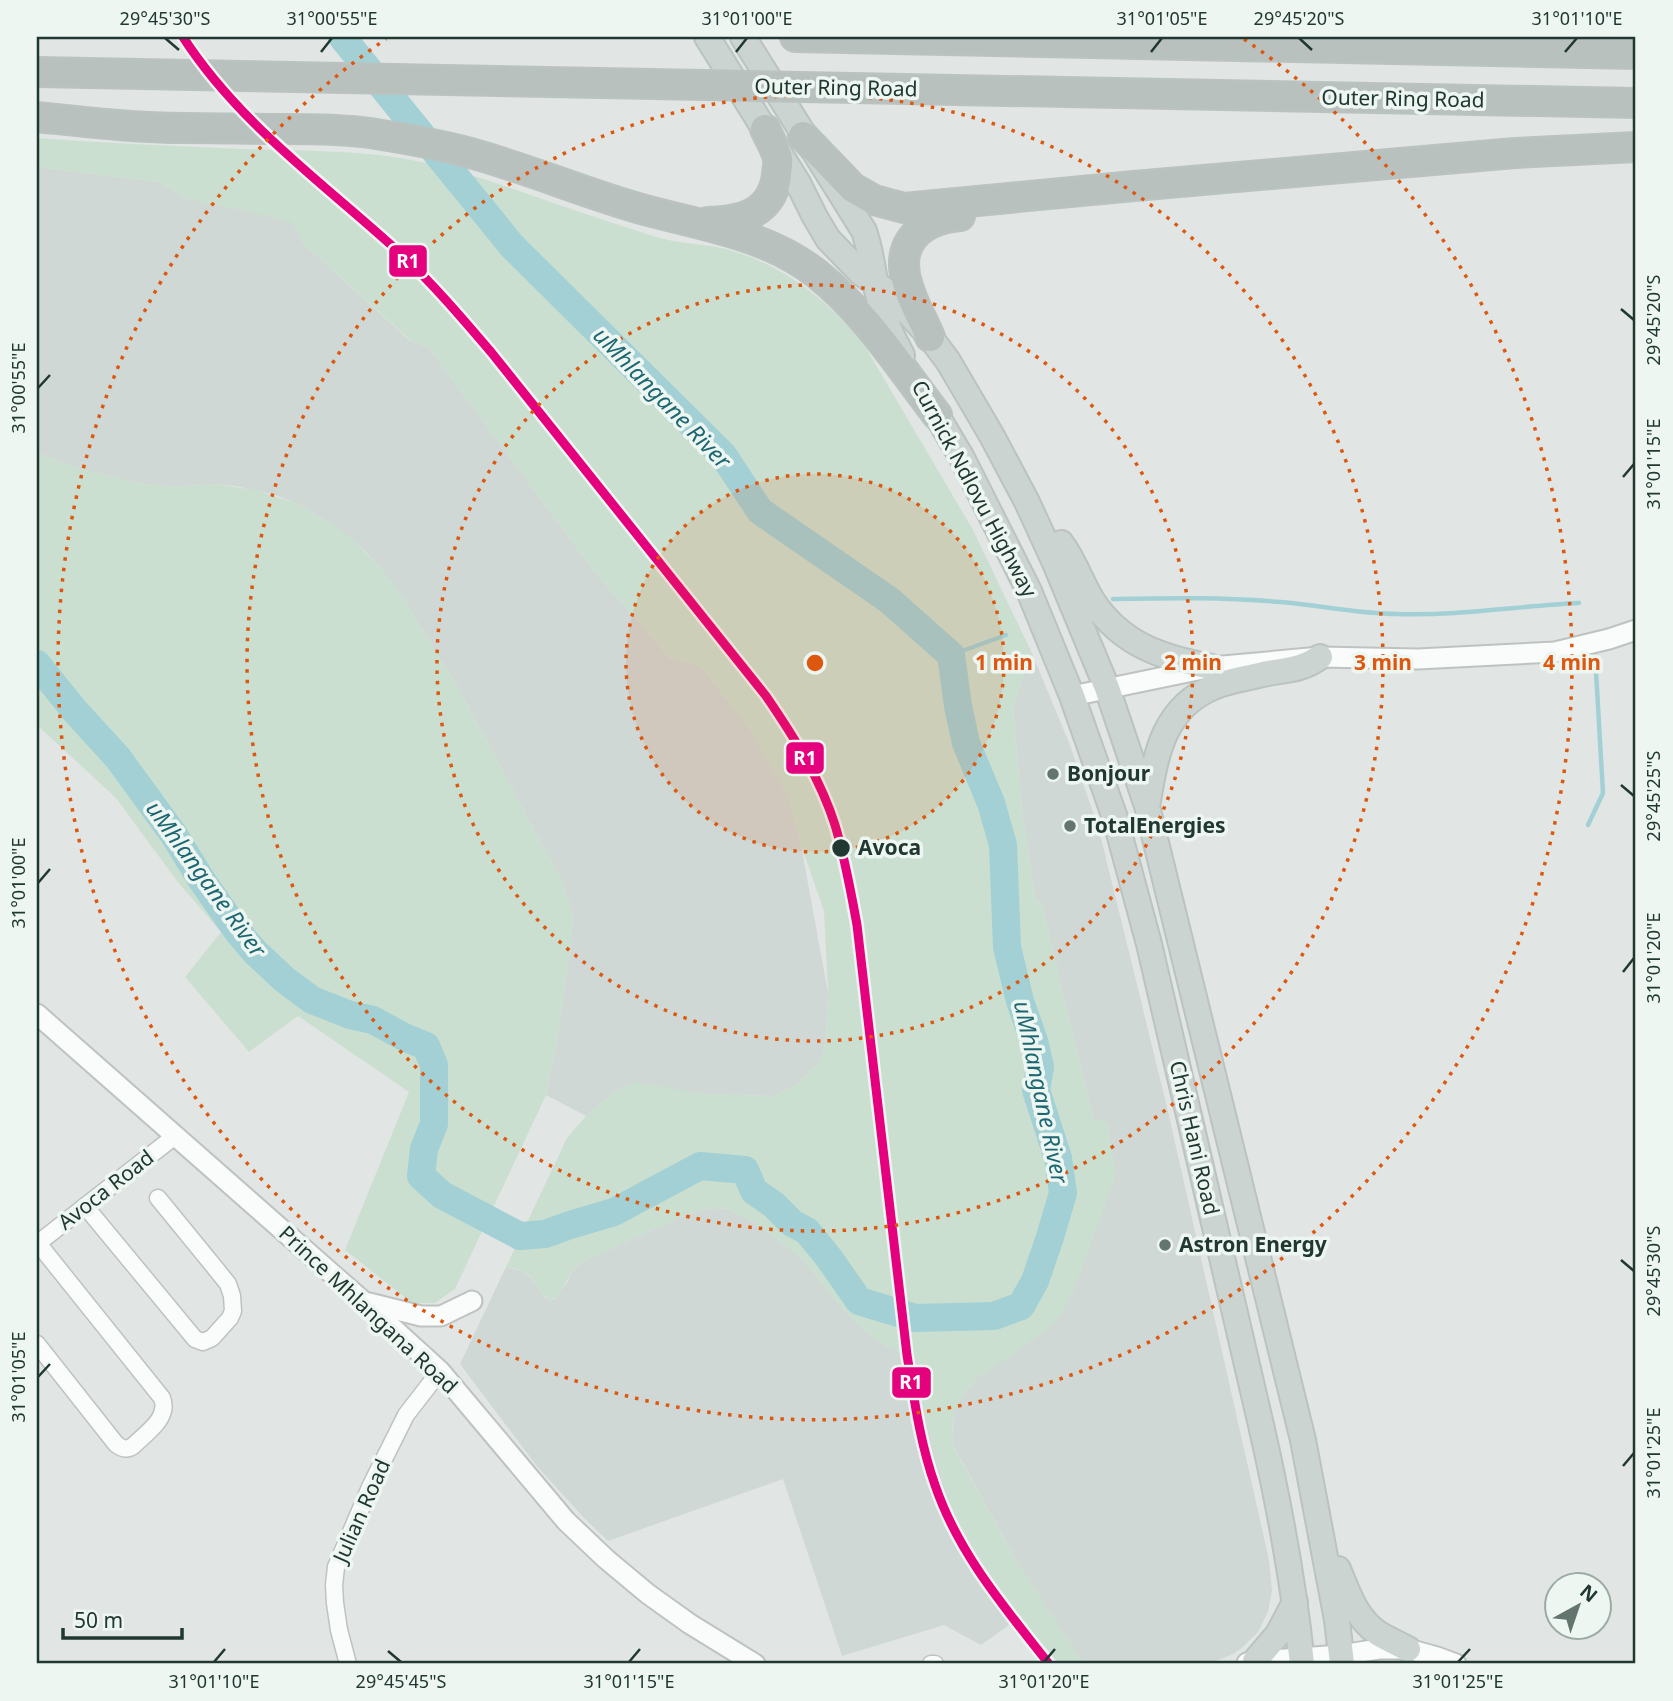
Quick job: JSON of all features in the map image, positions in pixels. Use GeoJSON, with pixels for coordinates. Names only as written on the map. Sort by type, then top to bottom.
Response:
{"type":"FeatureCollection","features":[{"type":"Feature","properties":{"kind":"highway"},"geometry":{"type":"LineString","coordinates":[[796,37],[1636,54]]}},
{"type":"Feature","properties":{"kind":"highway","name":"Outer Ring Road"},"geometry":{"type":"LineString","coordinates":[[37,72],[1636,103]]}},
{"type":"Feature","properties":{"kind":"highway"},"geometry":{"type":"LineString","coordinates":[[37,117],[180,128],[316,129],[412,140],[465,152],[623,204],[760,241],[817,273],[844,298],[937,415]]}},
{"type":"Feature","properties":{"kind":"highway"},"geometry":{"type":"LineString","coordinates":[[698,223],[743,218],[758,210],[769,199],[775,188],[779,161],[765,129]]}},
{"type":"Feature","properties":{"kind":"highway"},"geometry":{"type":"LineString","coordinates":[[803,136],[853,188],[874,200],[904,208],[1515,153],[1636,147]]}},
{"type":"Feature","properties":{"kind":"highway"},"geometry":{"type":"LineString","coordinates":[[930,337],[907,285],[904,266],[905,249],[916,232],[926,225],[953,217],[1023,209],[1135,186]]}},
{"type":"Feature","properties":{"kind":"main road","name":"Curnick Ndlovu Highway"},"geometry":{"type":"LineString","coordinates":[[707,37],[798,183],[828,239],[852,264],[895,298],[930,337],[961,382],[1027,502],[1107,688]]}},
{"type":"Feature","properties":{"kind":"main road","name":"Curnick Ndlovu Highway"},"geometry":{"type":"LineString","coordinates":[[743,37],[864,231],[870,248],[875,284],[893,340],[962,458],[1029,591],[1072,695]]}},
{"type":"Feature","properties":{"kind":"main road"},"geometry":{"type":"LineString","coordinates":[[1027,502],[1065,548],[1092,600],[1121,633],[1162,656],[1212,667]]}},
{"type":"Feature","properties":{"kind":"main road"},"geometry":{"type":"LineString","coordinates":[[1147,806],[1155,759],[1163,738],[1174,716],[1192,698],[1216,686],[1301,668],[1320,657]]}},
{"type":"Feature","properties":{"kind":"main road","name":"Chris Hani Road"},"geometry":{"type":"LineString","coordinates":[[1107,688],[1147,806],[1303,1440],[1337,1620],[1341,1659]]}},
{"type":"Feature","properties":{"kind":"main road","name":"Chris Hani Road"},"geometry":{"type":"LineString","coordinates":[[1072,695],[1115,818],[1149,944],[1277,1496],[1296,1602],[1302,1661]]}},
{"type":"Feature","properties":{"kind":"main road"},"geometry":{"type":"LineString","coordinates":[[1320,1527],[1354,1607],[1377,1633],[1408,1649]]}},
{"type":"Feature","properties":{"kind":"main road"},"geometry":{"type":"LineString","coordinates":[[1249,1662],[1279,1634],[1296,1602]]}},
{"type":"Feature","properties":{"kind":"street"},"geometry":{"type":"LineString","coordinates":[[1072,695],[1212,667],[1320,657],[1418,659],[1555,652],[1636,630]]}},
{"type":"Feature","properties":{"kind":"street","name":"Prince Mhlangana Road"},"geometry":{"type":"LineString","coordinates":[[37,1014],[440,1371],[519,1467],[576,1531],[606,1559],[729,1658],[755,1664]]}},
{"type":"Feature","properties":{"kind":"street","name":"Avoca Road"},"geometry":{"type":"LineString","coordinates":[[37,1243],[175,1136]]}},
{"type":"Feature","properties":{"kind":"street"},"geometry":{"type":"LineString","coordinates":[[85,1206],[195,1339],[206,1341],[230,1318],[233,1305],[230,1290],[158,1198]]}},
{"type":"Feature","properties":{"kind":"street"},"geometry":{"type":"LineString","coordinates":[[37,1243],[162,1398],[162,1417],[129,1449],[120,1448],[37,1345]]}},
{"type":"Feature","properties":{"kind":"street"},"geometry":{"type":"LineString","coordinates":[[364,1302],[421,1316],[441,1316],[472,1301]]}},
{"type":"Feature","properties":{"kind":"street","name":"Julian Road"},"geometry":{"type":"LineString","coordinates":[[348,1664],[335,1603],[336,1567],[371,1485],[406,1415],[440,1371]]}},
{"type":"Feature","properties":{"kind":"street"},"geometry":{"type":"LineString","coordinates":[[1249,1662],[1341,1659],[1379,1649],[1408,1649],[1456,1664]]}},
{"type":"Feature","properties":{"kind":"shaded area"},"geometry":{"type":"Polygon","coordinates":[[[37,167],[159,182],[187,198],[292,221],[303,243],[410,341],[428,347],[594,571],[671,659],[693,663],[703,668],[755,736],[789,798],[801,845],[828,993],[823,1054],[818,1064],[797,1085],[775,1096],[614,1092],[586,1116],[546,1095],[556,1046],[573,913],[561,880],[461,693],[401,595],[377,564],[331,523],[275,495],[214,484],[174,487],[136,483],[73,467],[37,453],[37,167]]]}},
{"type":"Feature","properties":{"kind":"shaded area"},"geometry":{"type":"Polygon","coordinates":[[[1031,651],[1070,745],[1099,830],[1167,1107],[1269,1560],[1272,1591],[1268,1612],[1258,1632],[1233,1654],[1208,1664],[1084,1664],[1017,1562],[954,1447],[952,1437],[957,1405],[976,1379],[1093,1118],[1042,906],[1035,898],[1022,810],[1013,709],[1031,651]]]}},
{"type":"Feature","properties":{"kind":"shaded area"},"geometry":{"type":"Polygon","coordinates":[[[715,1208],[727,1209],[749,1219],[793,1251],[845,1311],[876,1341],[920,1362],[921,1395],[950,1504],[976,1553],[1020,1617],[981,1645],[944,1625],[842,1656],[783,1479],[608,1541],[536,1465],[460,1364],[506,1267],[523,1271],[550,1301],[555,1299],[567,1283],[571,1272],[580,1263],[689,1213],[715,1208]]]}},
{"type":"Feature","properties":{"kind":"green space"},"geometry":{"type":"Polygon","coordinates":[[[37,138],[165,146],[345,152],[433,165],[487,180],[657,237],[718,247],[747,256],[786,275],[821,300],[866,348],[973,530],[1031,651],[1013,709],[1022,810],[1035,898],[1042,906],[1093,1118],[1108,1123],[1116,1175],[1074,1290],[1061,1315],[1040,1335],[976,1379],[959,1402],[953,1419],[953,1438],[954,1448],[1017,1562],[1084,1664],[1059,1664],[1013,1608],[976,1553],[950,1504],[933,1447],[921,1395],[920,1362],[876,1341],[845,1311],[806,1263],[749,1219],[727,1209],[715,1208],[689,1213],[580,1263],[571,1272],[560,1293],[550,1301],[525,1272],[506,1267],[567,1138],[586,1116],[614,1092],[634,1082],[705,1094],[775,1096],[797,1085],[818,1064],[823,1054],[828,993],[824,911],[788,798],[755,736],[703,668],[693,663],[671,659],[594,571],[428,347],[411,341],[303,243],[292,222],[187,198],[159,182],[37,167],[37,138]]]}},
{"type":"Feature","properties":{"kind":"green space"},"geometry":{"type":"Polygon","coordinates":[[[37,453],[73,467],[136,483],[174,487],[214,484],[255,490],[295,503],[348,535],[377,564],[401,595],[461,693],[561,880],[573,913],[571,943],[546,1095],[455,1289],[435,1303],[412,1303],[345,1250],[409,1092],[298,1016],[249,1052],[185,977],[221,932],[177,881],[116,798],[37,725],[37,453]]]}},
{"type":"Feature","properties":{"kind":"waterway","name":"uMhlangane River"},"geometry":{"type":"LineString","coordinates":[[37,664],[118,758],[174,835],[238,932],[255,952],[312,1000],[350,1015],[373,1020],[426,1046],[434,1065],[434,1124],[424,1149],[421,1176],[442,1195],[520,1236],[545,1234],[614,1212],[700,1166],[745,1170],[754,1191],[774,1205],[792,1223],[807,1231],[859,1301],[915,1318],[994,1316],[1021,1306],[1035,1281],[1063,1193],[1058,1158],[1036,1090],[1040,1067],[1007,947],[1003,845],[991,803],[966,743],[951,655],[889,600],[760,511],[723,455],[512,246],[342,37]]}},
{"type":"Feature","properties":{"kind":"waterway"},"geometry":{"type":"LineString","coordinates":[[1113,599],[1238,599],[1382,614],[1465,612],[1579,603]]}},
{"type":"Feature","properties":{"kind":"waterway"},"geometry":{"type":"LineString","coordinates":[[951,655],[1006,635]]}},
{"type":"Feature","properties":{"kind":"waterway"},"geometry":{"type":"LineString","coordinates":[[1588,825],[1603,793],[1595,654]]}},
{"type":"Feature","properties":{"kind":"transit line","name":"R1"},"geometry":{"type":"LineString","coordinates":[[183,37],[205,68],[257,126],[401,254],[480,339],[766,696],[814,774],[839,837],[857,925],[907,1355],[925,1453],[956,1534],[984,1579],[1049,1664]]}},
{"type":"Feature","properties":{"kind":"place","name":"Bonjour"},"geometry":{"type":"Point","coordinates":[1053,774]}},
{"type":"Feature","properties":{"kind":"place","name":"TotalEnergies"},"geometry":{"type":"Point","coordinates":[1070,826]}},
{"type":"Feature","properties":{"kind":"place","name":"Avoca"},"geometry":{"type":"Point","coordinates":[841,848]}},
{"type":"Feature","properties":{"kind":"place","name":"Astron Energy"},"geometry":{"type":"Point","coordinates":[1165,1245]}}]}
